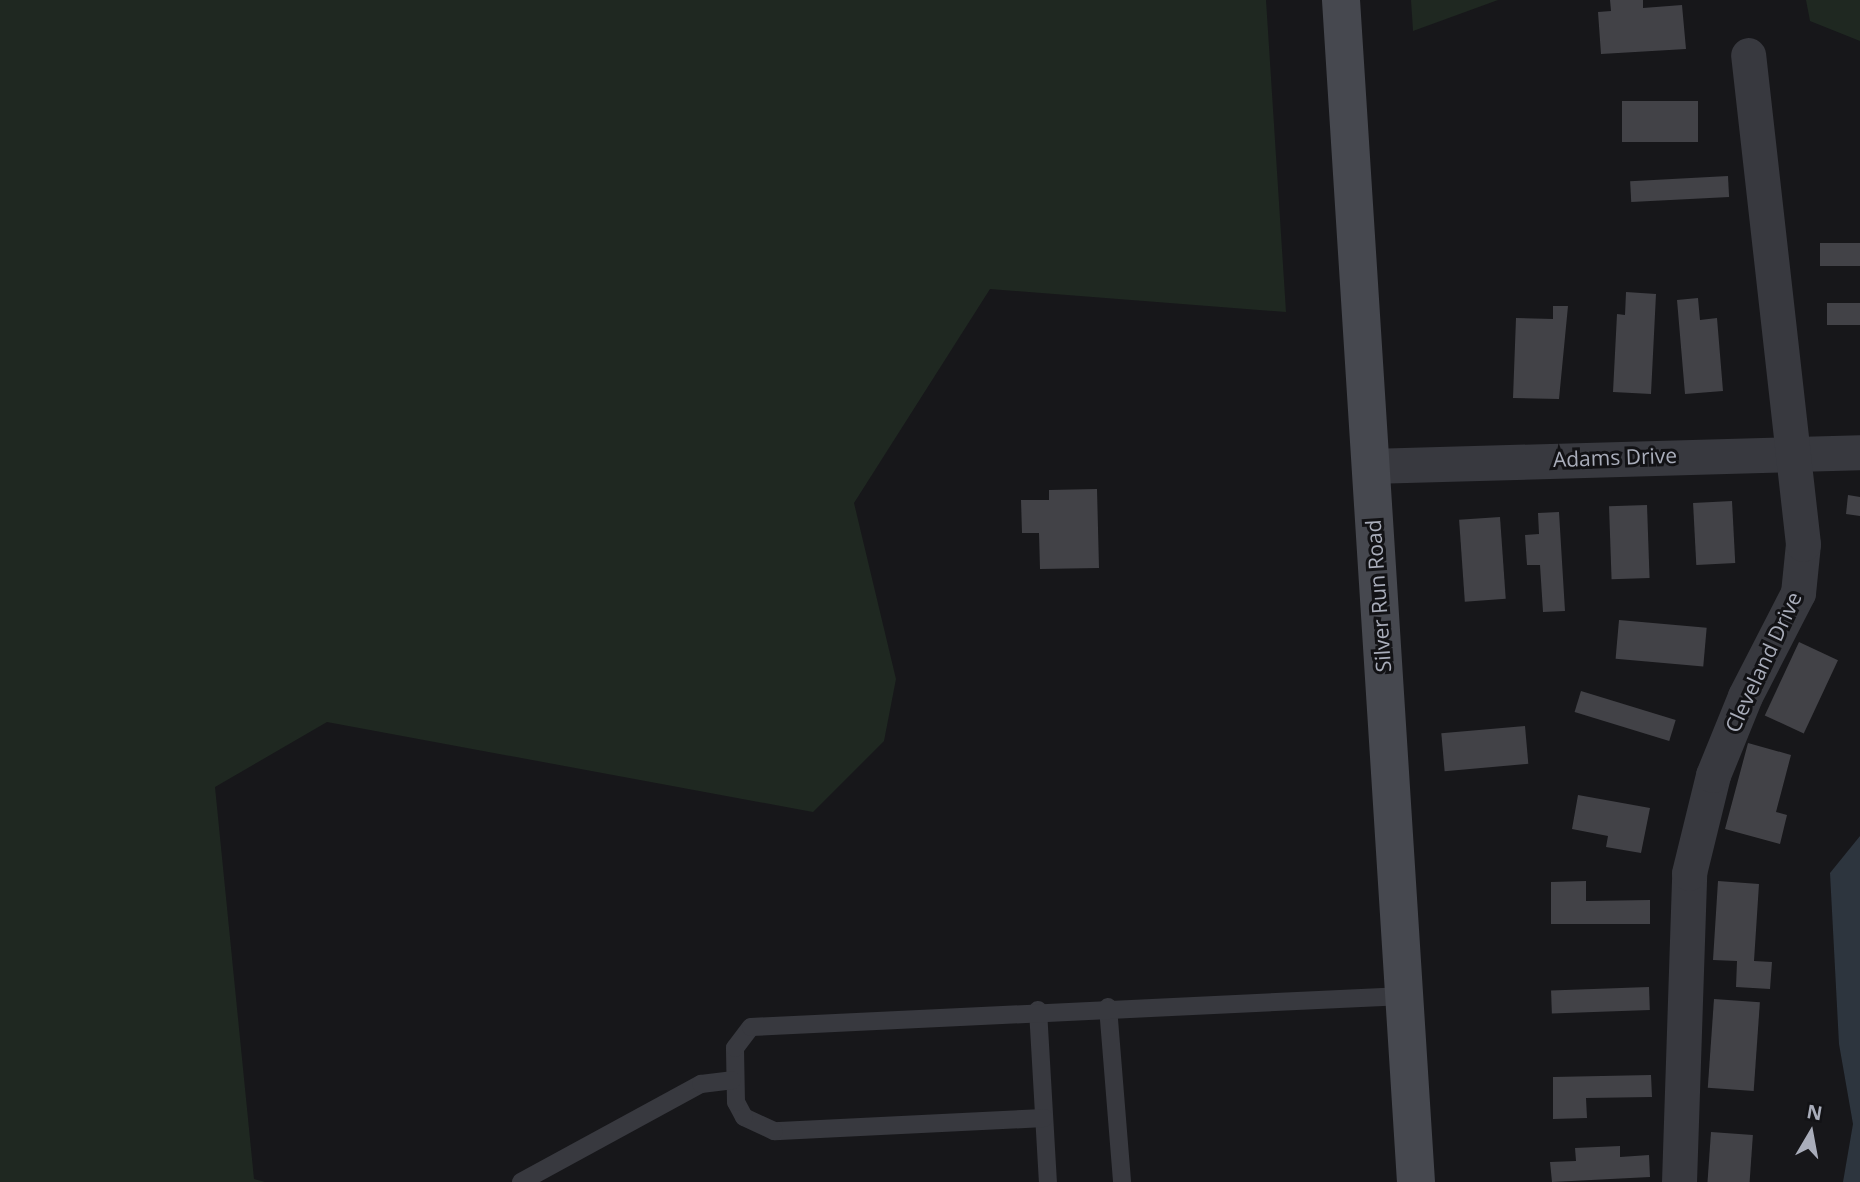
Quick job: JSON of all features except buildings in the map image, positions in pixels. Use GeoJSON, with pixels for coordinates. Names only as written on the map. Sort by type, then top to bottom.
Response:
{"type":"FeatureCollection","features":[{"type":"Feature","properties":{"kind":"main road","name":"Silver Run Road"},"geometry":{"type":"LineString","coordinates":[[1341,5],[1416,1182]]}},
{"type":"Feature","properties":{"kind":"street","name":"Cleveland Drive"},"geometry":{"type":"LineString","coordinates":[[1679,1182],[1689,873],[1713,775],[1745,696],[1798,593],[1803,544],[1795,451],[1748,55]]}},
{"type":"Feature","properties":{"kind":"street","name":"Adams Drive"},"geometry":{"type":"LineString","coordinates":[[1369,466],[1795,451],[1860,452]]}},
{"type":"Feature","properties":{"kind":"lane"},"geometry":{"type":"LineString","coordinates":[[1044,1118],[775,1131],[744,1117],[732,1080],[736,1048],[751,1027],[1038,1010],[1404,996]]}},
{"type":"Feature","properties":{"kind":"lane"},"geometry":{"type":"LineString","coordinates":[[1108,1007],[1122,1182]]}},
{"type":"Feature","properties":{"kind":"lane"},"geometry":{"type":"LineString","coordinates":[[1038,1010],[1048,1182]]}},
{"type":"Feature","properties":{"kind":"lane"},"geometry":{"type":"LineString","coordinates":[[520,1182],[701,1084],[732,1080]]}},
{"type":"Feature","properties":{"kind":"shaded area"},"geometry":{"type":"Polygon","coordinates":[[[0,0],[1266,0],[1286,312],[990,289],[854,503],[896,679],[884,741],[813,812],[327,722],[215,787],[254,1179],[265,1182],[0,1182],[0,0]]]}},
{"type":"Feature","properties":{"kind":"shaded area"},"geometry":{"type":"Polygon","coordinates":[[[1411,0],[1498,0],[1413,31],[1411,0]]]}},
{"type":"Feature","properties":{"kind":"shaded area"},"geometry":{"type":"Polygon","coordinates":[[[1806,0],[1860,0],[1860,41],[1810,21],[1806,0]]]}},
{"type":"Feature","properties":{"kind":"shaded area"},"geometry":{"type":"Polygon","coordinates":[[[1860,836],[1860,1182],[1843,1182],[1853,1124],[1839,1044],[1830,873],[1860,836]]]}}]}
